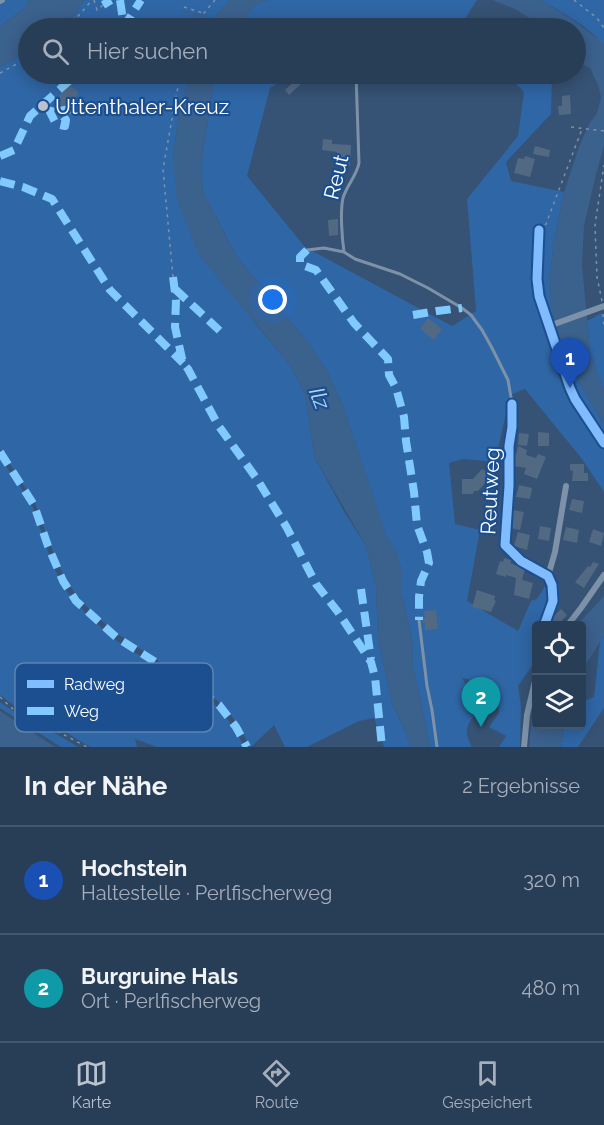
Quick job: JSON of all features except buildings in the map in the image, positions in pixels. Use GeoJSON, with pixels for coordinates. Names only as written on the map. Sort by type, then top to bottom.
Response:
{"type":"FeatureCollection","features":[{"type":"Feature","properties":{"kind":"street"},"geometry":{"type":"LineString","coordinates":[[539,230],[537,279],[539,296],[552,325],[562,365],[575,399],[604,443]]}},
{"type":"Feature","properties":{"kind":"street"},"geometry":{"type":"LineString","coordinates":[[552,325],[601,307]]}},
{"type":"Feature","properties":{"kind":"street","name":"Reutweg"},"geometry":{"type":"LineString","coordinates":[[512,404],[505,545],[520,561],[548,576]]}},
{"type":"Feature","properties":{"kind":"street"},"geometry":{"type":"LineString","coordinates":[[546,621],[553,601],[552,585],[548,576],[555,552],[566,486]]}},
{"type":"Feature","properties":{"kind":"street"},"geometry":{"type":"LineString","coordinates":[[571,621],[604,575]]}},
{"type":"Feature","properties":{"kind":"street"},"geometry":{"type":"LineString","coordinates":[[524,747],[532,690]]}},
{"type":"Feature","properties":{"kind":"lane","name":"Reut"},"geometry":{"type":"LineString","coordinates":[[344,252],[343,199],[349,183],[358,170],[359,162],[356,84]]}},
{"type":"Feature","properties":{"kind":"lane"},"geometry":{"type":"LineString","coordinates":[[307,250],[324,248],[344,252],[355,259],[400,274],[428,288],[471,315],[483,330],[508,380],[512,404]]}},
{"type":"Feature","properties":{"kind":"lane"},"geometry":{"type":"LineString","coordinates":[[419,620],[437,747]]}},
{"type":"Feature","properties":{"kind":"path"},"geometry":{"type":"LineString","coordinates":[[77,18],[93,0],[97,10],[103,5]]}},
{"type":"Feature","properties":{"kind":"path"},"geometry":{"type":"LineString","coordinates":[[202,18],[215,0]]}},
{"type":"Feature","properties":{"kind":"path"},"geometry":{"type":"LineString","coordinates":[[574,0],[597,18],[604,28]]}},
{"type":"Feature","properties":{"kind":"path"},"geometry":{"type":"LineString","coordinates":[[184,7],[204,13]]}},
{"type":"Feature","properties":{"kind":"path"},"geometry":{"type":"LineString","coordinates":[[0,73],[18,63]]}},
{"type":"Feature","properties":{"kind":"path"},"geometry":{"type":"LineString","coordinates":[[173,277],[163,169],[179,84]]}},
{"type":"Feature","properties":{"kind":"path"},"geometry":{"type":"LineString","coordinates":[[47,100],[51,107]]}},
{"type":"Feature","properties":{"kind":"path"},"geometry":{"type":"LineString","coordinates":[[571,127],[604,132]]}},
{"type":"Feature","properties":{"kind":"path"},"geometry":{"type":"LineString","coordinates":[[539,230],[546,224],[582,129]]}},
{"type":"Feature","properties":{"kind":"path"},"geometry":{"type":"LineString","coordinates":[[604,165],[595,225],[597,276],[604,328]]}},
{"type":"Feature","properties":{"kind":"path"},"geometry":{"type":"LineString","coordinates":[[0,697],[15,711]]}},
{"type":"Feature","properties":{"kind":"path"},"geometry":{"type":"LineString","coordinates":[[59,732],[87,747]]}},
{"type":"Feature","properties":{"kind":"shaded area"},"geometry":{"type":"Polygon","coordinates":[[[0,0],[29,0],[24,9],[0,26],[0,0]]]}},
{"type":"Feature","properties":{"kind":"shaded area"},"geometry":{"type":"Polygon","coordinates":[[[84,0],[230,0],[215,18],[70,18],[84,0]]]}},
{"type":"Feature","properties":{"kind":"shaded area"},"geometry":{"type":"Polygon","coordinates":[[[267,0],[477,0],[465,18],[244,18],[256,4],[267,0]]]}},
{"type":"Feature","properties":{"kind":"shaded area"},"geometry":{"type":"Polygon","coordinates":[[[540,0],[604,0],[604,47],[586,29],[586,18],[571,18],[540,0]]]}},
{"type":"Feature","properties":{"kind":"shaded area"},"geometry":{"type":"Polygon","coordinates":[[[18,57],[18,84],[188,84],[180,107],[173,157],[254,322],[290,365],[305,394],[315,458],[366,546],[376,586],[378,639],[392,703],[410,747],[384,747],[374,718],[359,721],[307,747],[285,747],[274,725],[249,747],[236,722],[213,698],[213,663],[161,663],[112,630],[77,596],[65,579],[35,503],[0,449],[0,67],[18,57]]]}},
{"type":"Feature","properties":{"kind":"shaded area"},"geometry":{"type":"Polygon","coordinates":[[[213,84],[276,84],[270,88],[247,176],[305,247],[452,326],[476,311],[467,199],[518,136],[524,92],[516,84],[552,84],[551,114],[506,162],[511,181],[564,192],[554,241],[550,277],[551,306],[559,335],[581,386],[604,425],[604,492],[582,459],[525,389],[510,395],[495,462],[463,459],[449,463],[455,524],[480,530],[467,601],[518,631],[531,601],[537,599],[545,586],[551,597],[543,621],[532,621],[532,666],[518,686],[521,706],[520,747],[499,747],[506,736],[489,727],[499,713],[497,686],[462,678],[472,696],[466,704],[476,714],[467,729],[472,747],[430,747],[413,668],[412,638],[402,596],[402,574],[398,556],[386,536],[343,406],[327,371],[305,339],[238,259],[203,192],[201,164],[213,84]]]}},
{"type":"Feature","properties":{"kind":"shaded area"},"geometry":{"type":"Polygon","coordinates":[[[602,313],[604,317],[604,391],[590,353],[587,321],[602,313]]]}},
{"type":"Feature","properties":{"kind":"shaded area"},"geometry":{"type":"Polygon","coordinates":[[[0,458],[33,508],[54,568],[66,590],[88,616],[117,641],[151,663],[15,663],[15,706],[0,695],[0,458]]]}},
{"type":"Feature","properties":{"kind":"shaded area"},"geometry":{"type":"Polygon","coordinates":[[[604,636],[604,708],[578,747],[560,747],[564,729],[586,729],[586,700],[594,697],[600,641],[604,636]]]}},
{"type":"Feature","properties":{"kind":"shaded area"},"geometry":{"type":"Polygon","coordinates":[[[0,702],[15,711],[15,718],[0,708],[0,702]]]}},
{"type":"Feature","properties":{"kind":"shaded area"},"geometry":{"type":"Polygon","coordinates":[[[213,703],[231,724],[245,747],[157,747],[135,739],[137,747],[90,747],[65,732],[213,732],[213,703]]]}},
{"type":"Feature","properties":{"kind":"shaded area"},"geometry":{"type":"Polygon","coordinates":[[[38,732],[53,732],[78,747],[61,747],[38,732]]]}},
{"type":"Feature","properties":{"kind":"water"},"geometry":{"type":"Polygon","coordinates":[[[29,0],[84,0],[70,18],[18,18],[18,57],[0,67],[0,26],[24,9],[29,0]]]}},
{"type":"Feature","properties":{"kind":"water"},"geometry":{"type":"Polygon","coordinates":[[[230,0],[267,0],[256,5],[244,18],[215,18],[230,0]]]}},
{"type":"Feature","properties":{"kind":"water"},"geometry":{"type":"Polygon","coordinates":[[[492,0],[540,0],[570,18],[529,18],[515,9],[492,0]]]}},
{"type":"Feature","properties":{"kind":"water"},"geometry":{"type":"Polygon","coordinates":[[[586,30],[604,47],[604,146],[584,226],[582,265],[590,352],[604,391],[604,425],[581,386],[559,335],[551,306],[550,277],[554,241],[564,192],[579,147],[589,124],[597,113],[601,97],[590,68],[586,66],[586,30]]]}},
{"type":"Feature","properties":{"kind":"water","name":"Ilz"},"geometry":{"type":"Polygon","coordinates":[[[188,84],[213,84],[201,164],[203,192],[238,259],[305,339],[327,371],[343,406],[386,535],[398,555],[402,574],[402,596],[412,638],[413,668],[430,747],[410,747],[392,703],[378,639],[376,586],[366,546],[315,458],[305,394],[290,365],[199,255],[177,201],[173,157],[180,107],[188,84]]]}},
{"type":"Feature","properties":{"kind":"water"},"geometry":{"type":"Polygon","coordinates":[[[604,596],[604,636],[586,664],[586,621],[581,621],[604,596]]]}},
{"type":"Feature","properties":{"kind":"water"},"geometry":{"type":"Polygon","coordinates":[[[0,711],[15,721],[15,732],[32,732],[55,747],[0,747],[0,711]]]}},
{"type":"Feature","properties":{"kind":"water"},"geometry":{"type":"Polygon","coordinates":[[[532,715],[532,729],[564,729],[560,747],[529,747],[532,715]]]}},
{"type":"Feature","properties":{"kind":"waterway"},"geometry":{"type":"LineString","coordinates":[[182,10],[206,18]]}},
{"type":"Feature","properties":{"kind":"marked path"},"geometry":{"type":"LineString","coordinates":[[103,5],[111,0]]}},
{"type":"Feature","properties":{"kind":"marked path"},"geometry":{"type":"LineString","coordinates":[[120,0],[123,18]]}},
{"type":"Feature","properties":{"kind":"marked path"},"geometry":{"type":"LineString","coordinates":[[129,18],[141,0]]}},
{"type":"Feature","properties":{"kind":"marked path"},"geometry":{"type":"LineString","coordinates":[[0,156],[14,150],[30,116],[66,84]]}},
{"type":"Feature","properties":{"kind":"marked path"},"geometry":{"type":"LineString","coordinates":[[51,107],[50,112],[56,124],[65,126],[66,120],[59,111],[70,109],[74,111]]}},
{"type":"Feature","properties":{"kind":"marked path"},"geometry":{"type":"LineString","coordinates":[[0,181],[23,187],[52,199],[110,290],[183,363]]}},
{"type":"Feature","properties":{"kind":"marked path"},"geometry":{"type":"LineString","coordinates":[[307,250],[300,257],[300,264],[316,270],[354,323],[388,359],[389,375],[396,388],[404,417],[417,525],[429,563],[421,581],[419,620]]}},
{"type":"Feature","properties":{"kind":"marked path"},"geometry":{"type":"LineString","coordinates":[[173,277],[176,300],[175,327],[183,363],[218,425],[257,479],[287,528],[316,584],[338,612],[371,662],[375,677],[382,747]]}},
{"type":"Feature","properties":{"kind":"marked path"},"geometry":{"type":"LineString","coordinates":[[175,289],[220,331]]}},
{"type":"Feature","properties":{"kind":"marked path"},"geometry":{"type":"LineString","coordinates":[[413,315],[462,308]]}},
{"type":"Feature","properties":{"kind":"marked path"},"geometry":{"type":"LineString","coordinates":[[0,452],[34,505],[63,581],[76,601],[116,637],[157,663]]}},
{"type":"Feature","properties":{"kind":"marked path"},"geometry":{"type":"LineString","coordinates":[[361,589],[371,659]]}},
{"type":"Feature","properties":{"kind":"marked path"},"geometry":{"type":"LineString","coordinates":[[213,701],[236,727],[247,747]]}},
{"type":"Feature","properties":{"kind":"cycle path"},"geometry":{"type":"LineString","coordinates":[[539,230],[537,279],[539,296],[570,388],[604,443]]}},
{"type":"Feature","properties":{"kind":"cycle path"},"geometry":{"type":"LineString","coordinates":[[512,404],[505,545],[521,561],[548,576],[552,585],[553,601],[546,621]]}},
{"type":"Feature","properties":{"kind":"place","name":"Uttenthaler-Kreuz"},"geometry":{"type":"Point","coordinates":[43,106]}},
{"type":"Feature","properties":{"kind":"place","name":"Hochstein"},"geometry":{"type":"Point","coordinates":[570,388]}},
{"type":"Feature","properties":{"kind":"place","name":"Burgruine Hals"},"geometry":{"type":"Point","coordinates":[481,727]}}]}
